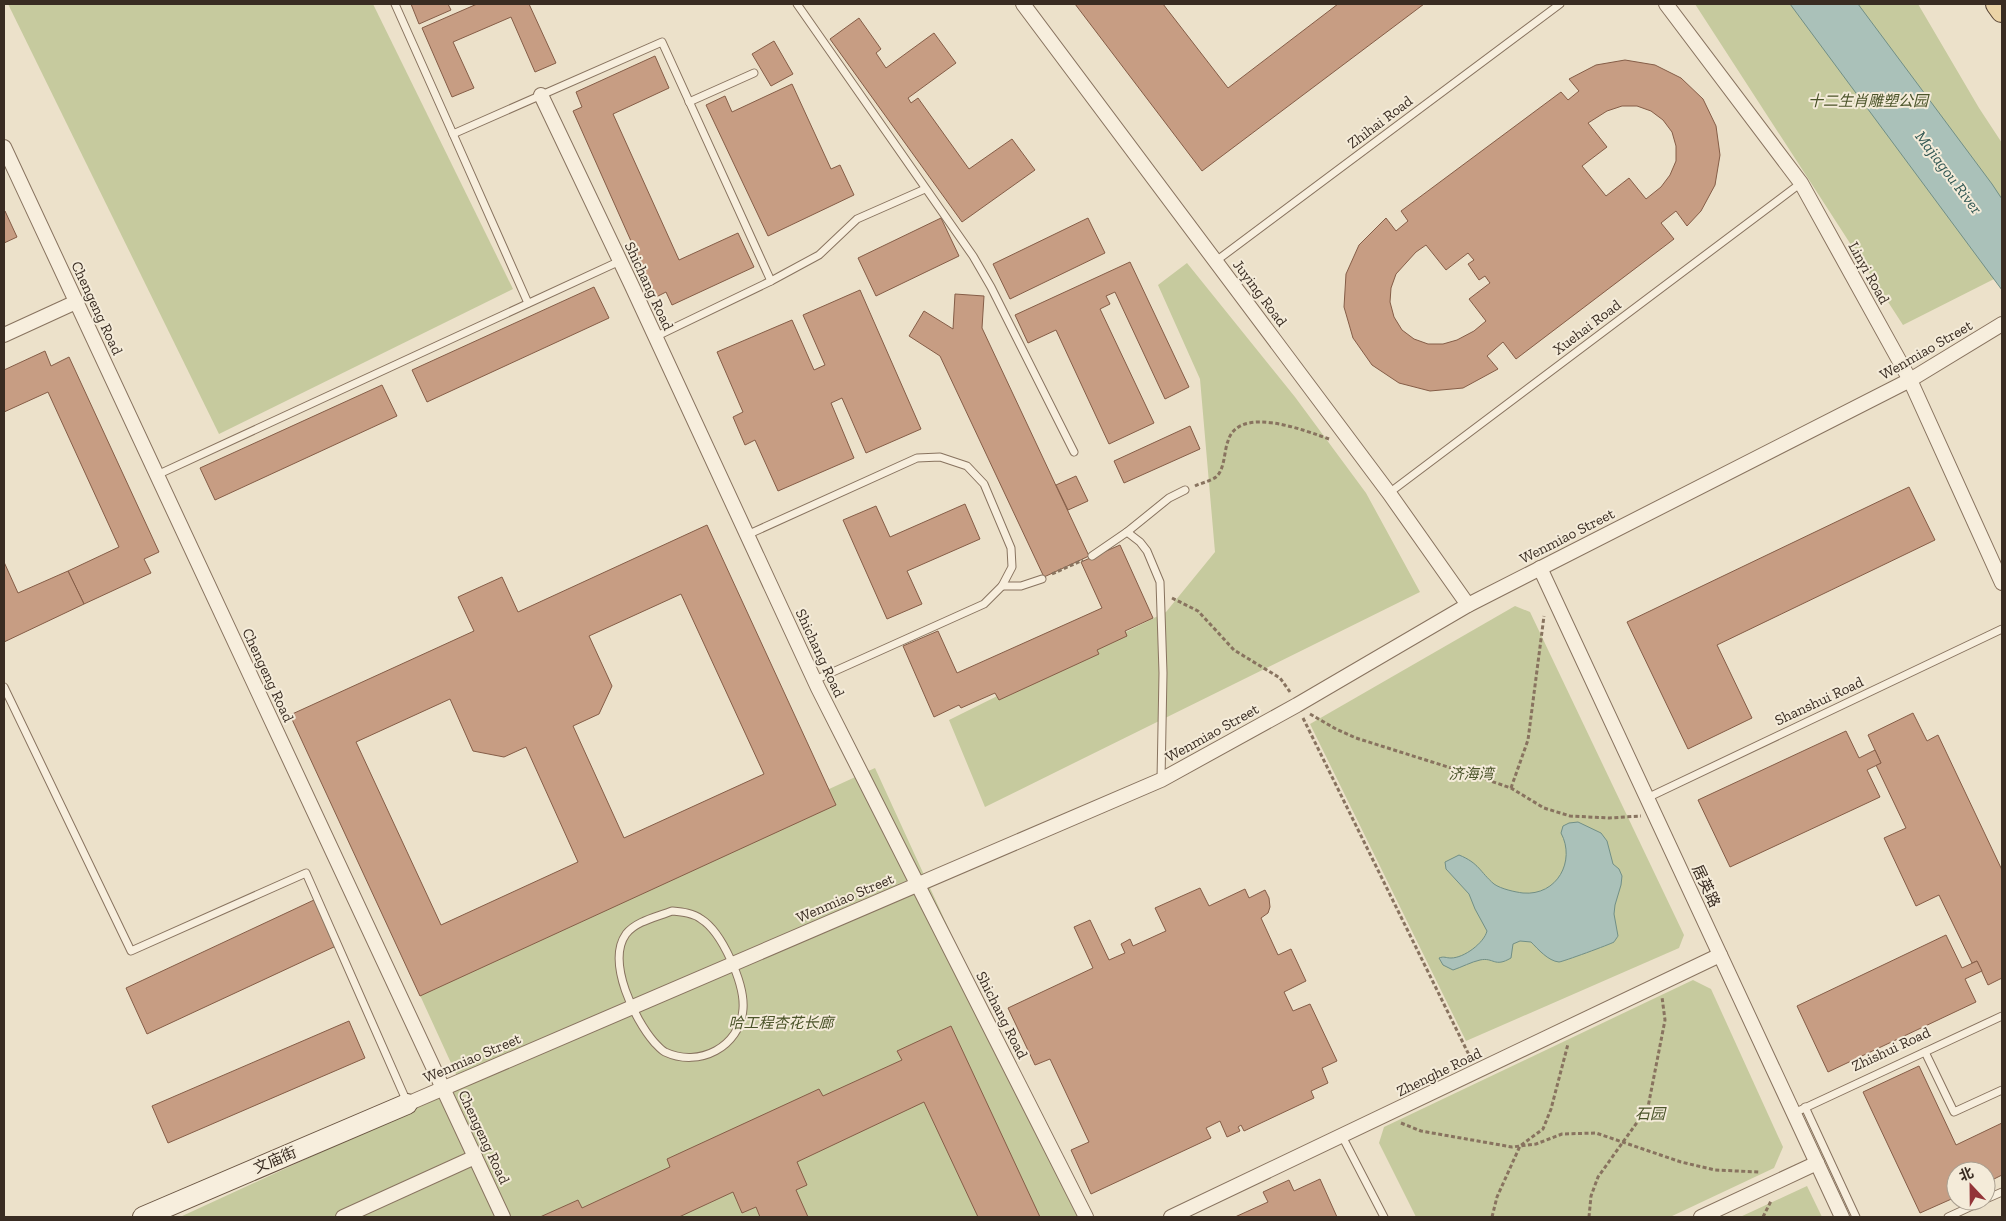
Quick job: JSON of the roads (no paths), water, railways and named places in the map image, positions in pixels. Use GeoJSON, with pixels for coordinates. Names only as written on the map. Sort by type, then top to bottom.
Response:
{"type":"FeatureCollection","features":[{"type":"Feature","properties":{"kind":"main road"},"geometry":{"type":"LineString","coordinates":[[1997,4],[2002,11]]}},
{"type":"Feature","properties":{"kind":"main road","name":"文庙街"},"geometry":{"type":"LineString","coordinates":[[144,1217],[407,1104]]}},
{"type":"Feature","properties":{"kind":"street","name":"Juying Road"},"geometry":{"type":"LineString","coordinates":[[1023,4],[1389,493],[1468,605]]}},
{"type":"Feature","properties":{"kind":"street","name":"Linyi Road"},"geometry":{"type":"LineString","coordinates":[[1666,4],[1801,183],[1910,380],[2002,583]]}},
{"type":"Feature","properties":{"kind":"street","name":"Shichang Road"},"geometry":{"type":"LineString","coordinates":[[541,95],[815,680],[1086,1217]]}},
{"type":"Feature","properties":{"kind":"street","name":"Chengeng Road"},"geometry":{"type":"LineString","coordinates":[[4,147],[503,1217]]}},
{"type":"Feature","properties":{"kind":"street"},"geometry":{"type":"LineString","coordinates":[[4,335],[76,302]]}},
{"type":"Feature","properties":{"kind":"street","name":"Wenmiao Street"},"geometry":{"type":"LineString","coordinates":[[407,1104],[1161,780],[1297,705],[1468,605],[1910,380],[2002,325]]}},
{"type":"Feature","properties":{"kind":"street","name":"居英路"},"geometry":{"type":"LineString","coordinates":[[1540,568],[1720,955],[1799,1110],[1817,1164],[1842,1217]]}},
{"type":"Feature","properties":{"kind":"street","name":"Zhenghe Road"},"geometry":{"type":"LineString","coordinates":[[1171,1217],[1720,955]]}},
{"type":"Feature","properties":{"kind":"street"},"geometry":{"type":"LineString","coordinates":[[343,1217],[475,1157]]}},
{"type":"Feature","properties":{"kind":"street"},"geometry":{"type":"LineString","coordinates":[[1701,1217],[1817,1164]]}},
{"type":"Feature","properties":{"kind":"lane"},"geometry":{"type":"LineString","coordinates":[[395,4],[528,303]]}},
{"type":"Feature","properties":{"kind":"lane"},"geometry":{"type":"LineString","coordinates":[[797,4],[973,256],[1074,452]]}},
{"type":"Feature","properties":{"kind":"lane","name":"Zhihai Road"},"geometry":{"type":"LineString","coordinates":[[1216,261],[1560,4]]}},
{"type":"Feature","properties":{"kind":"lane"},"geometry":{"type":"LineString","coordinates":[[453,134],[662,42],[771,281]]}},
{"type":"Feature","properties":{"kind":"lane"},"geometry":{"type":"LineString","coordinates":[[689,102],[754,73]]}},
{"type":"Feature","properties":{"kind":"lane","name":"Xuehai Road"},"geometry":{"type":"LineString","coordinates":[[1389,493],[1801,183]]}},
{"type":"Feature","properties":{"kind":"lane"},"geometry":{"type":"LineString","coordinates":[[655,337],[771,281],[819,255],[856,219],[926,189]]}},
{"type":"Feature","properties":{"kind":"lane"},"geometry":{"type":"LineString","coordinates":[[157,475],[620,261]]}},
{"type":"Feature","properties":{"kind":"lane"},"geometry":{"type":"LineString","coordinates":[[747,535],[917,458],[940,457],[967,466],[984,484],[1011,548],[1012,567],[1002,586],[984,604],[815,680]]}},
{"type":"Feature","properties":{"kind":"lane"},"geometry":{"type":"LineString","coordinates":[[1092,556],[1127,532],[1169,498],[1185,490]]}},
{"type":"Feature","properties":{"kind":"lane"},"geometry":{"type":"LineString","coordinates":[[1127,532],[1140,542],[1147,551],[1160,582],[1162,596],[1161,780]]}},
{"type":"Feature","properties":{"kind":"lane"},"geometry":{"type":"LineString","coordinates":[[1002,586],[1021,586],[1042,579]]}},
{"type":"Feature","properties":{"kind":"lane","name":"Shanshui Road"},"geometry":{"type":"LineString","coordinates":[[1647,798],[2002,629]]}},
{"type":"Feature","properties":{"kind":"lane"},"geometry":{"type":"LineString","coordinates":[[4,687],[131,951],[306,873],[407,1104]]}},
{"type":"Feature","properties":{"kind":"lane"},"geometry":{"type":"LineString","coordinates":[[672,911],[685,912],[700,918],[712,928],[725,948],[732,964],[742,989],[743,1009],[738,1029],[729,1042],[715,1052],[696,1058],[679,1057],[663,1052],[643,1030],[625,988],[619,950],[626,934],[638,924],[672,911]]}},
{"type":"Feature","properties":{"kind":"lane","name":"Zhishui Road"},"geometry":{"type":"LineString","coordinates":[[1799,1110],[2002,1016]]}},
{"type":"Feature","properties":{"kind":"lane"},"geometry":{"type":"LineString","coordinates":[[1925,1052],[1954,1112],[2002,1090]]}},
{"type":"Feature","properties":{"kind":"lane"},"geometry":{"type":"LineString","coordinates":[[1799,1110],[1856,1217]]}},
{"type":"Feature","properties":{"kind":"lane"},"geometry":{"type":"LineString","coordinates":[[1342,1136],[1384,1217]]}},
{"type":"Feature","properties":{"kind":"lane"},"geometry":{"type":"LineString","coordinates":[[1948,1217],[1961,1211]]}},
{"type":"Feature","properties":{"kind":"water","name":"Majiagou River"},"geometry":{"type":"Polygon","coordinates":[[[1790,4],[1858,4],[1992,184],[2002,199],[2002,290],[1790,4]]]}},
{"type":"Feature","properties":{"kind":"water"},"geometry":{"type":"Polygon","coordinates":[[[1578,822],[1601,833],[1607,841],[1613,864],[1619,869],[1622,876],[1615,905],[1614,914],[1618,936],[1614,942],[1559,962],[1547,957],[1531,942],[1520,941],[1513,944],[1511,958],[1505,961],[1497,962],[1485,959],[1453,970],[1443,965],[1439,958],[1451,958],[1467,953],[1478,945],[1487,931],[1469,894],[1446,869],[1445,862],[1459,855],[1466,858],[1494,884],[1508,890],[1523,893],[1545,889],[1554,883],[1565,865],[1565,844],[1561,833],[1563,826],[1578,822]]]}},
{"type":"Feature","properties":{"kind":"park label","name":"十二生肖雕塑公园"},"geometry":{"type":"Point","coordinates":[1868,101]}},
{"type":"Feature","properties":{"kind":"park label","name":"济海湾"},"geometry":{"type":"Point","coordinates":[1471,774]}},
{"type":"Feature","properties":{"kind":"park label","name":"哈工程杏花长廊"},"geometry":{"type":"Point","coordinates":[781,1023]}},
{"type":"Feature","properties":{"kind":"park label","name":"石园"},"geometry":{"type":"Point","coordinates":[1650,1114]}}]}
